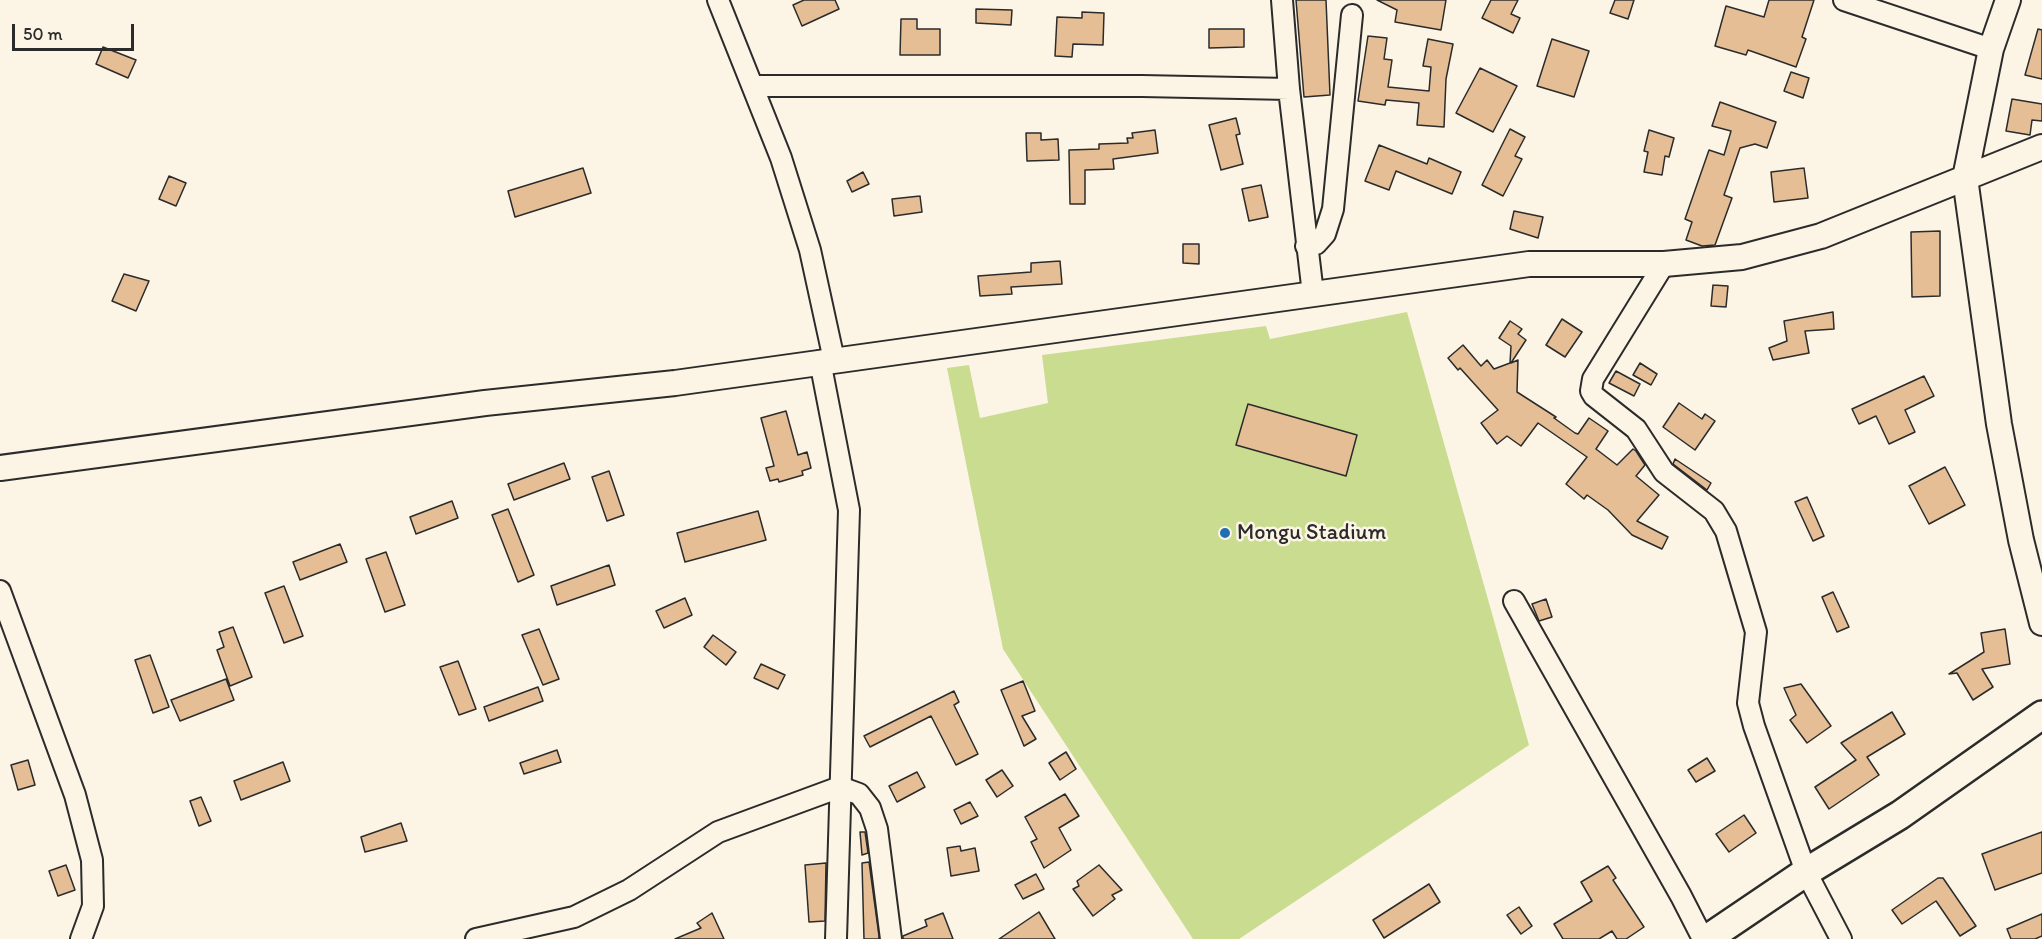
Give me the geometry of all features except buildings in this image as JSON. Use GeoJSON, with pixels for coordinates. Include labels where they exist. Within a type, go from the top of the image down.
{"type":"FeatureCollection","features":[{"type":"Feature","properties":{"kind":"main road"},"geometry":{"type":"LineString","coordinates":[[1705,939],[1806,872],[1900,814],[2042,715]]}},
{"type":"Feature","properties":{"kind":"street"},"geometry":{"type":"LineString","coordinates":[[718,0],[781,158],[810,250],[849,510],[836,939]]}},
{"type":"Feature","properties":{"kind":"street"},"geometry":{"type":"LineString","coordinates":[[1282,0],[1288,89],[1313,294]]}},
{"type":"Feature","properties":{"kind":"street"},"geometry":{"type":"LineString","coordinates":[[1844,0],[1991,49]]}},
{"type":"Feature","properties":{"kind":"street"},"geometry":{"type":"LineString","coordinates":[[2008,0],[1991,49],[1965,178],[1999,424],[2021,540],[2042,623]]}},
{"type":"Feature","properties":{"kind":"street"},"geometry":{"type":"LineString","coordinates":[[1306,246],[1316,244],[1325,234],[1333,209],[1352,15]]}},
{"type":"Feature","properties":{"kind":"street"},"geometry":{"type":"LineString","coordinates":[[753,86],[1142,86],[1288,89]]}},
{"type":"Feature","properties":{"kind":"street"},"geometry":{"type":"LineString","coordinates":[[0,468],[485,403],[675,382],[1529,264],[1664,264],[1742,257],[1821,236],[2042,147]]}},
{"type":"Feature","properties":{"kind":"street"},"geometry":{"type":"LineString","coordinates":[[1664,264],[1655,283],[1593,379],[1592,391],[1594,396],[1636,429],[1664,472],[1714,511],[1726,531],[1756,632],[1749,704],[1806,872],[1841,939]]}},
{"type":"Feature","properties":{"kind":"street"},"geometry":{"type":"LineString","coordinates":[[0,591],[75,795],[92,860],[93,906],[81,939]]}},
{"type":"Feature","properties":{"kind":"street"},"geometry":{"type":"LineString","coordinates":[[1514,601],[1705,939]]}},
{"type":"Feature","properties":{"kind":"street"},"geometry":{"type":"LineString","coordinates":[[476,939],[574,917],[629,890],[718,832],[840,787],[858,794],[870,808],[877,829],[891,939]]}},
{"type":"Feature","properties":{"kind":"green space","name":"Mongu Stadium"},"geometry":{"type":"Polygon","coordinates":[[[1407,312],[1529,745],[1239,939],[1193,939],[1003,649],[947,368],[969,365],[980,418],[1048,403],[1042,355],[1266,326],[1270,339],[1407,312]]]}},
{"type":"Feature","properties":{"kind":"place","name":"Mongu Stadium"},"geometry":{"type":"Point","coordinates":[1225,533]}}]}
